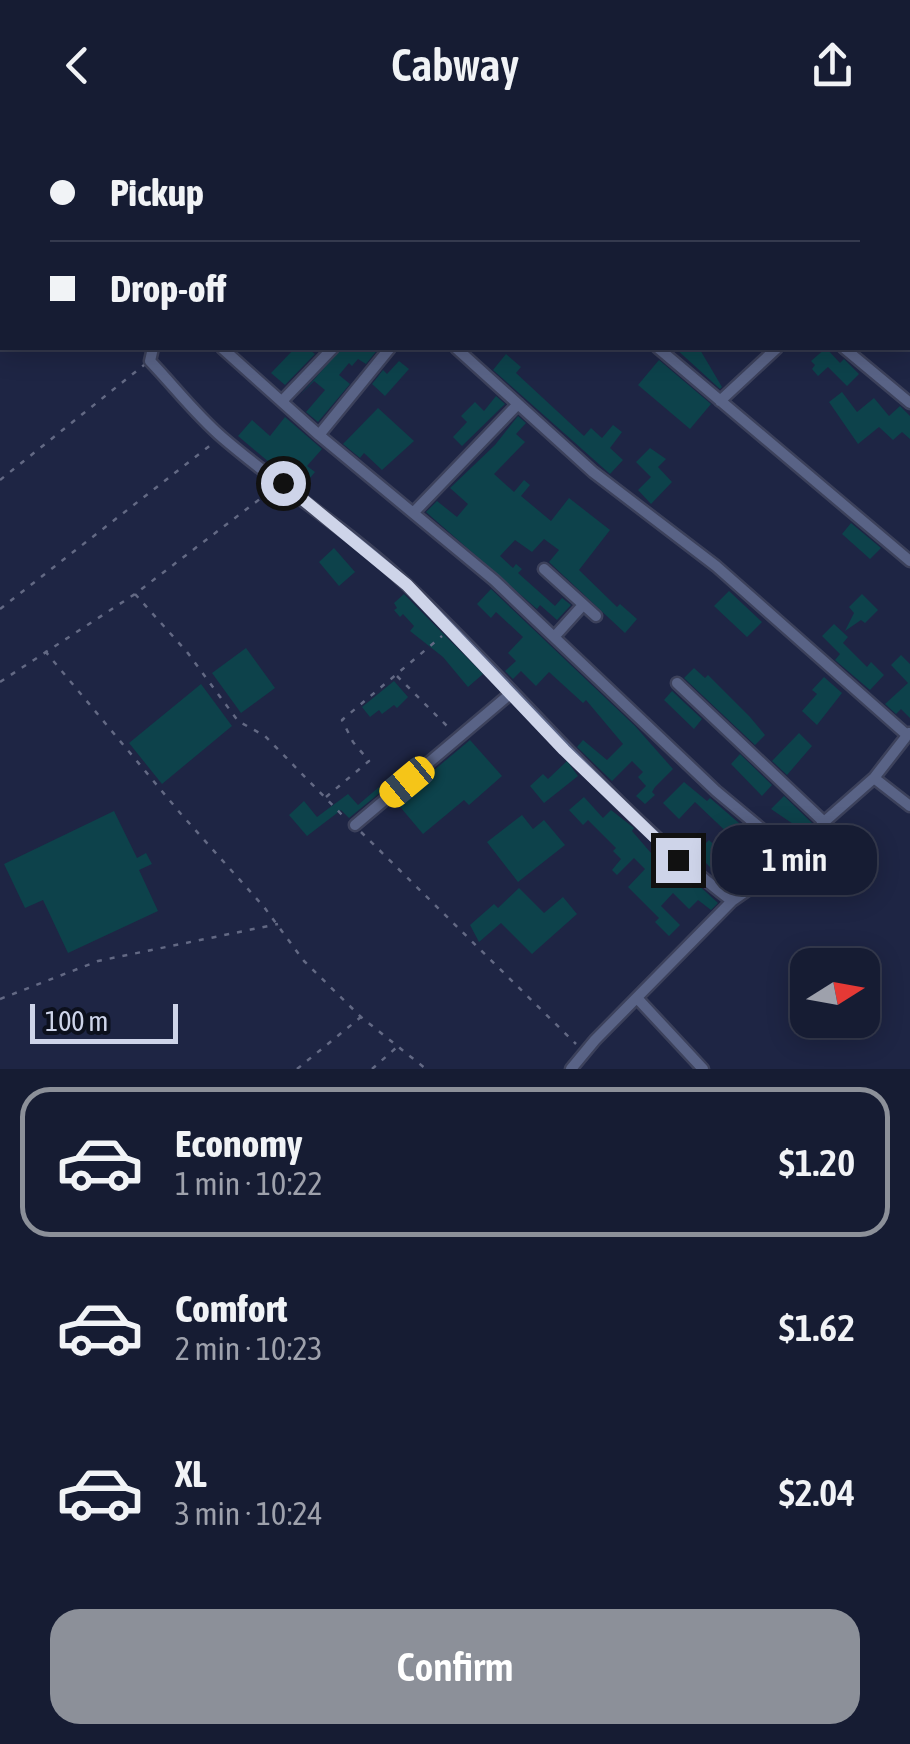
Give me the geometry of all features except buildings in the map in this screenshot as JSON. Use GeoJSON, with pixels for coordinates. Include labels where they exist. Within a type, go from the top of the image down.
{"type":"FeatureCollection","features":[{"type":"Feature","properties":{"kind":"street"},"geometry":{"type":"LineString","coordinates":[[153,350],[150,361],[222,437],[381,561],[678,860],[732,901]]}},
{"type":"Feature","properties":{"kind":"street"},"geometry":{"type":"LineString","coordinates":[[224,350],[555,636],[716,791],[795,857]]}},
{"type":"Feature","properties":{"kind":"street"},"geometry":{"type":"LineString","coordinates":[[283,400],[331,350]]}},
{"type":"Feature","properties":{"kind":"street"},"geometry":{"type":"LineString","coordinates":[[319,435],[388,350]]}},
{"type":"Feature","properties":{"kind":"street"},"geometry":{"type":"LineString","coordinates":[[458,350],[592,472],[716,566],[908,734],[874,778],[824,822],[795,857],[732,901],[571,1069]]}},
{"type":"Feature","properties":{"kind":"street"},"geometry":{"type":"LineString","coordinates":[[660,350],[910,561]]}},
{"type":"Feature","properties":{"kind":"street"},"geometry":{"type":"LineString","coordinates":[[720,401],[775,350]]}},
{"type":"Feature","properties":{"kind":"street"},"geometry":{"type":"LineString","coordinates":[[846,350],[910,403]]}},
{"type":"Feature","properties":{"kind":"street"},"geometry":{"type":"LineString","coordinates":[[414,512],[518,404]]}},
{"type":"Feature","properties":{"kind":"street"},"geometry":{"type":"LineString","coordinates":[[544,569],[596,616]]}},
{"type":"Feature","properties":{"kind":"street"},"geometry":{"type":"LineString","coordinates":[[555,636],[583,606]]}},
{"type":"Feature","properties":{"kind":"street"},"geometry":{"type":"LineString","coordinates":[[677,684],[824,822]]}},
{"type":"Feature","properties":{"kind":"street"},"geometry":{"type":"LineString","coordinates":[[355,825],[510,694]]}},
{"type":"Feature","properties":{"kind":"street"},"geometry":{"type":"LineString","coordinates":[[874,778],[910,806]]}},
{"type":"Feature","properties":{"kind":"street"},"geometry":{"type":"LineString","coordinates":[[637,998],[703,1069]]}},
{"type":"Feature","properties":{"kind":"path"},"geometry":{"type":"LineString","coordinates":[[0,480],[150,361]]}},
{"type":"Feature","properties":{"kind":"path"},"geometry":{"type":"LineString","coordinates":[[0,609],[222,437]]}},
{"type":"Feature","properties":{"kind":"path"},"geometry":{"type":"LineString","coordinates":[[0,682],[134,594],[283,483]]}},
{"type":"Feature","properties":{"kind":"path"},"geometry":{"type":"LineString","coordinates":[[326,797],[370,762],[353,742],[342,720],[450,628]]}},
{"type":"Feature","properties":{"kind":"path"},"geometry":{"type":"LineString","coordinates":[[46,651],[278,924],[304,961],[362,1018],[426,1069]]}},
{"type":"Feature","properties":{"kind":"path"},"geometry":{"type":"LineString","coordinates":[[396,675],[459,739]]}},
{"type":"Feature","properties":{"kind":"path"},"geometry":{"type":"LineString","coordinates":[[0,999],[98,961],[278,924]]}},
{"type":"Feature","properties":{"kind":"path"},"geometry":{"type":"LineString","coordinates":[[297,1069],[362,1018]]}},
{"type":"Feature","properties":{"kind":"path"},"geometry":{"type":"LineString","coordinates":[[372,1069],[397,1046]]}},
{"type":"Feature","properties":{"kind":"route"},"geometry":{"type":"LineString","coordinates":[[283,483],[407,585],[564,750],[678,860]]}}]}
